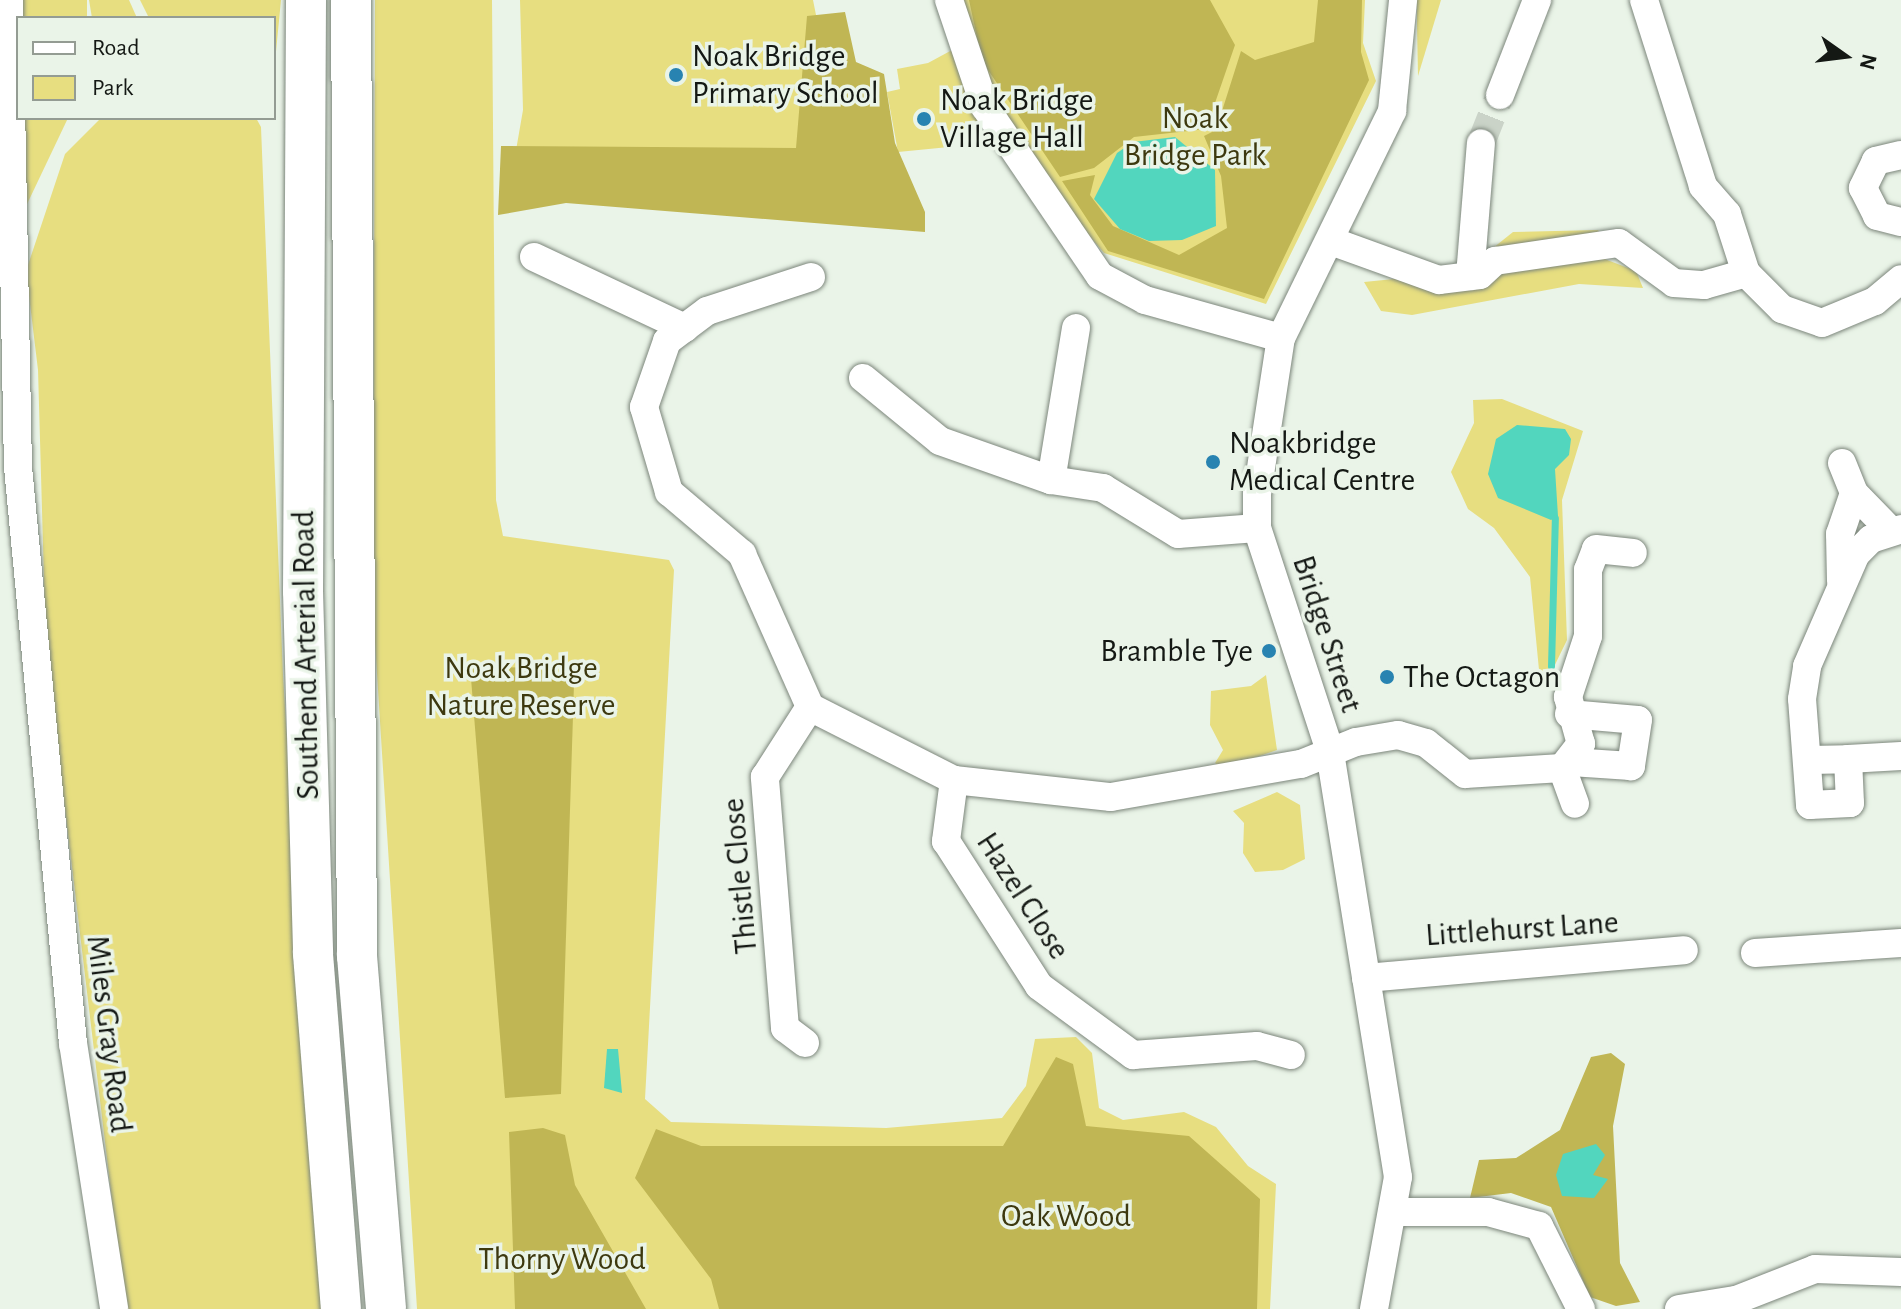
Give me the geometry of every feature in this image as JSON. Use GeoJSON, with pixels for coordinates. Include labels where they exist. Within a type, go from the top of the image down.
{"type":"FeatureCollection","features":[{"type":"Feature","properties":{"kind":"highway","name":"Southend Arterial Road"},"geometry":{"type":"LineString","coordinates":[[306,0],[303,591],[312,938],[341,1309]]}},
{"type":"Feature","properties":{"kind":"highway","name":"Southend Arterial Road"},"geometry":{"type":"LineString","coordinates":[[351,0],[357,956],[386,1309]]}},
{"type":"Feature","properties":{"kind":"street","name":"Miles Gray Road"},"geometry":{"type":"LineString","coordinates":[[9,0],[18,467],[73,1043],[114,1309]]}},
{"type":"Feature","properties":{"kind":"street"},"geometry":{"type":"LineString","coordinates":[[949,0],[985,107],[1100,276],[1145,300],[1281,338]]}},
{"type":"Feature","properties":{"kind":"street","name":"Bridge Street"},"geometry":{"type":"LineString","coordinates":[[1374,1309],[1396,1212],[1398,1177],[1330,751],[1257,528],[1281,338],[1392,111],[1403,0]]}},
{"type":"Feature","properties":{"kind":"street"},"geometry":{"type":"LineString","coordinates":[[1500,95],[1537,0]]}},
{"type":"Feature","properties":{"kind":"street"},"geometry":{"type":"LineString","coordinates":[[1644,0],[1703,186],[1727,214],[1746,273],[1782,309],[1822,323],[1875,301],[1901,279]]}},
{"type":"Feature","properties":{"kind":"street"},"geometry":{"type":"LineString","coordinates":[[1470,276],[1481,143]]}},
{"type":"Feature","properties":{"kind":"street"},"geometry":{"type":"LineString","coordinates":[[1901,155],[1876,161],[1863,188],[1877,216],[1901,222]]}},
{"type":"Feature","properties":{"kind":"street"},"geometry":{"type":"LineString","coordinates":[[1331,241],[1419,277],[1470,276],[1495,261],[1619,243],[1674,283],[1704,285],[1746,273]]}},
{"type":"Feature","properties":{"kind":"street"},"geometry":{"type":"LineString","coordinates":[[534,257],[685,328]]}},
{"type":"Feature","properties":{"kind":"street"},"geometry":{"type":"LineString","coordinates":[[811,277],[707,311],[667,341],[644,407],[669,492],[742,554],[810,707],[954,780],[1111,797],[1301,764],[1330,751],[1398,735],[1426,743],[1465,774],[1567,765],[1631,766],[1638,720],[1569,714]]}},
{"type":"Feature","properties":{"kind":"street"},"geometry":{"type":"LineString","coordinates":[[1051,480],[1076,328]]}},
{"type":"Feature","properties":{"kind":"street"},"geometry":{"type":"LineString","coordinates":[[863,378],[940,441],[1051,480],[1103,488],[1178,534],[1257,528]]}},
{"type":"Feature","properties":{"kind":"street"},"geometry":{"type":"LineString","coordinates":[[1842,463],[1854,493],[1896,530],[1856,554],[1807,666],[1810,805],[1850,803],[1848,759]]}},
{"type":"Feature","properties":{"kind":"street"},"geometry":{"type":"LineString","coordinates":[[1841,586],[1840,534],[1854,493]]}},
{"type":"Feature","properties":{"kind":"street"},"geometry":{"type":"LineString","coordinates":[[1575,804],[1567,765],[1581,744],[1569,714],[1588,636],[1586,597],[1596,549],[1633,553]]}},
{"type":"Feature","properties":{"kind":"street","name":"Thistle Close"},"geometry":{"type":"LineString","coordinates":[[805,1043],[785,1028],[765,777],[810,707]]}},
{"type":"Feature","properties":{"kind":"street"},"geometry":{"type":"LineString","coordinates":[[1809,760],[1901,756]]}},
{"type":"Feature","properties":{"kind":"street","name":"Hazel Close"},"geometry":{"type":"LineString","coordinates":[[954,780],[946,841],[1039,986],[1133,1055],[1226,1052],[1257,1046],[1291,1055]]}},
{"type":"Feature","properties":{"kind":"street"},"geometry":{"type":"LineString","coordinates":[[1755,953],[1901,943]]}},
{"type":"Feature","properties":{"kind":"street","name":"Littlehurst Lane"},"geometry":{"type":"LineString","coordinates":[[1366,978],[1684,950]]}},
{"type":"Feature","properties":{"kind":"street"},"geometry":{"type":"LineString","coordinates":[[1396,1212],[1488,1212],[1539,1226],[1581,1309]]}},
{"type":"Feature","properties":{"kind":"street"},"geometry":{"type":"LineString","coordinates":[[1679,1309],[1736,1300],[1815,1269],[1901,1272]]}},
{"type":"Feature","properties":{"kind":"green space"},"geometry":{"type":"Polygon","coordinates":[[[21,0],[87,0],[87,16],[21,16],[21,0]]]}},
{"type":"Feature","properties":{"kind":"green space"},"geometry":{"type":"Polygon","coordinates":[[[89,0],[129,0],[136,16],[92,16],[89,0]]]}},
{"type":"Feature","properties":{"kind":"green space"},"geometry":{"type":"Polygon","coordinates":[[[140,0],[281,0],[276,52],[276,16],[148,16],[140,0]]]}},
{"type":"Feature","properties":{"kind":"green space","name":"Noak Bridge Nature Reserve"},"geometry":{"type":"Polygon","coordinates":[[[375,0],[492,0],[496,500],[503,536],[669,560],[674,570],[645,1099],[671,1122],[886,1128],[1002,1118],[1026,1086],[1035,1039],[1076,1037],[1092,1053],[1099,1108],[1123,1120],[1184,1112],[1216,1127],[1248,1166],[1276,1184],[1270,1309],[417,1309],[373,610],[375,0]]]}},
{"type":"Feature","properties":{"kind":"green space","name":"Noak Bridge Primary School"},"geometry":{"type":"Polygon","coordinates":[[[520,0],[813,0],[843,149],[511,179],[523,110],[520,0]]]}},
{"type":"Feature","properties":{"kind":"green space","name":"Noak Bridge Park"},"geometry":{"type":"Polygon","coordinates":[[[958,0],[1365,0],[1363,43],[1376,81],[1266,304],[1104,253],[1030,166],[982,124],[952,133],[949,147],[898,152],[887,92],[900,89],[897,69],[928,63],[965,43],[958,0]]]}},
{"type":"Feature","properties":{"kind":"green space"},"geometry":{"type":"Polygon","coordinates":[[[969,0],[1210,0],[1235,45],[1206,129],[1134,137],[1094,168],[1060,177],[982,61],[969,0]]]}},
{"type":"Feature","properties":{"kind":"green space"},"geometry":{"type":"Polygon","coordinates":[[[1318,0],[1362,0],[1361,52],[1369,80],[1264,299],[1108,251],[1062,181],[1095,175],[1090,195],[1113,226],[1179,255],[1227,228],[1221,176],[1204,136],[1216,130],[1241,51],[1255,60],[1314,42],[1318,0]]]}},
{"type":"Feature","properties":{"kind":"green space"},"geometry":{"type":"Polygon","coordinates":[[[1417,0],[1441,0],[1418,76],[1417,25],[1417,0]]]}},
{"type":"Feature","properties":{"kind":"green space"},"geometry":{"type":"Polygon","coordinates":[[[845,12],[856,62],[884,74],[895,143],[925,212],[925,232],[566,203],[498,215],[501,146],[796,148],[807,16],[845,12]]]}},
{"type":"Feature","properties":{"kind":"green space"},"geometry":{"type":"Polygon","coordinates":[[[20,120],[67,120],[19,221],[20,120]]]}},
{"type":"Feature","properties":{"kind":"green space"},"geometry":{"type":"Polygon","coordinates":[[[99,120],[257,120],[261,127],[283,675],[322,1309],[125,1309],[46,650],[38,370],[26,271],[65,154],[99,120]]]}},
{"type":"Feature","properties":{"kind":"green space"},"geometry":{"type":"Polygon","coordinates":[[[1598,230],[1603,239],[1488,252],[1513,232],[1598,230]]]}},
{"type":"Feature","properties":{"kind":"green space"},"geometry":{"type":"Polygon","coordinates":[[[1602,258],[1636,271],[1643,288],[1579,284],[1412,315],[1381,311],[1364,282],[1602,258]]]}},
{"type":"Feature","properties":{"kind":"green space"},"geometry":{"type":"Polygon","coordinates":[[[1502,399],[1583,431],[1562,500],[1567,640],[1549,677],[1539,670],[1530,577],[1494,528],[1468,509],[1451,472],[1474,423],[1473,400],[1502,399]]]}},
{"type":"Feature","properties":{"kind":"green space"},"geometry":{"type":"Polygon","coordinates":[[[470,666],[537,668],[574,684],[561,1094],[505,1098],[470,666]]]}},
{"type":"Feature","properties":{"kind":"green space"},"geometry":{"type":"Polygon","coordinates":[[[1266,675],[1277,750],[1222,769],[1215,763],[1223,750],[1210,725],[1211,691],[1251,686],[1266,675]]]}},
{"type":"Feature","properties":{"kind":"green space"},"geometry":{"type":"Polygon","coordinates":[[[1277,792],[1300,805],[1305,859],[1283,870],[1255,872],[1243,853],[1244,823],[1233,811],[1277,792]]]}},
{"type":"Feature","properties":{"kind":"green space"},"geometry":{"type":"Polygon","coordinates":[[[1611,1053],[1625,1064],[1613,1126],[1620,1263],[1640,1302],[1616,1306],[1590,1297],[1551,1207],[1511,1193],[1470,1198],[1479,1160],[1516,1158],[1560,1130],[1591,1057],[1611,1053]]]}},
{"type":"Feature","properties":{"kind":"green space","name":"Oak Wood"},"geometry":{"type":"Polygon","coordinates":[[[1056,1057],[1073,1064],[1086,1126],[1189,1136],[1260,1199],[1257,1309],[719,1309],[711,1279],[635,1178],[656,1129],[701,1146],[1003,1146],[1056,1057]]]}},
{"type":"Feature","properties":{"kind":"green space","name":"Thorny Wood"},"geometry":{"type":"Polygon","coordinates":[[[543,1128],[565,1135],[575,1185],[646,1309],[515,1309],[509,1132],[543,1128]]]}},
{"type":"Feature","properties":{"kind":"water"},"geometry":{"type":"Polygon","coordinates":[[[1175,137],[1215,170],[1216,226],[1182,240],[1149,241],[1120,229],[1094,199],[1117,153],[1133,142],[1175,137]]]}},
{"type":"Feature","properties":{"kind":"water"},"geometry":{"type":"Polygon","coordinates":[[[1517,425],[1565,429],[1571,439],[1569,455],[1555,469],[1558,516],[1551,520],[1498,498],[1488,474],[1496,439],[1517,425]]]}},
{"type":"Feature","properties":{"kind":"water"},"geometry":{"type":"Polygon","coordinates":[[[607,1049],[618,1049],[622,1093],[604,1088],[607,1049]]]}},
{"type":"Feature","properties":{"kind":"water"},"geometry":{"type":"Polygon","coordinates":[[[1596,1144],[1605,1155],[1593,1175],[1608,1179],[1594,1198],[1562,1196],[1556,1175],[1563,1154],[1596,1144]]]}},
{"type":"Feature","properties":{"kind":"waterway"},"geometry":{"type":"LineString","coordinates":[[1551,666],[1555,518]]}},
{"type":"Feature","properties":{"kind":"tunnel"},"geometry":{"type":"LineString","coordinates":[[1481,143],[1500,95]]}},
{"type":"Feature","properties":{"kind":"place","name":"Noak Bridge Primary School"},"geometry":{"type":"Point","coordinates":[676,75]}},
{"type":"Feature","properties":{"kind":"place","name":"Noak Bridge Village Hall"},"geometry":{"type":"Point","coordinates":[924,119]}},
{"type":"Feature","properties":{"kind":"place","name":"Noakbridge Medical Centre"},"geometry":{"type":"Point","coordinates":[1213,462]}},
{"type":"Feature","properties":{"kind":"place","name":"Bramble Tye"},"geometry":{"type":"Point","coordinates":[1269,651]}},
{"type":"Feature","properties":{"kind":"place","name":"The Octagon"},"geometry":{"type":"Point","coordinates":[1387,677]}}]}
